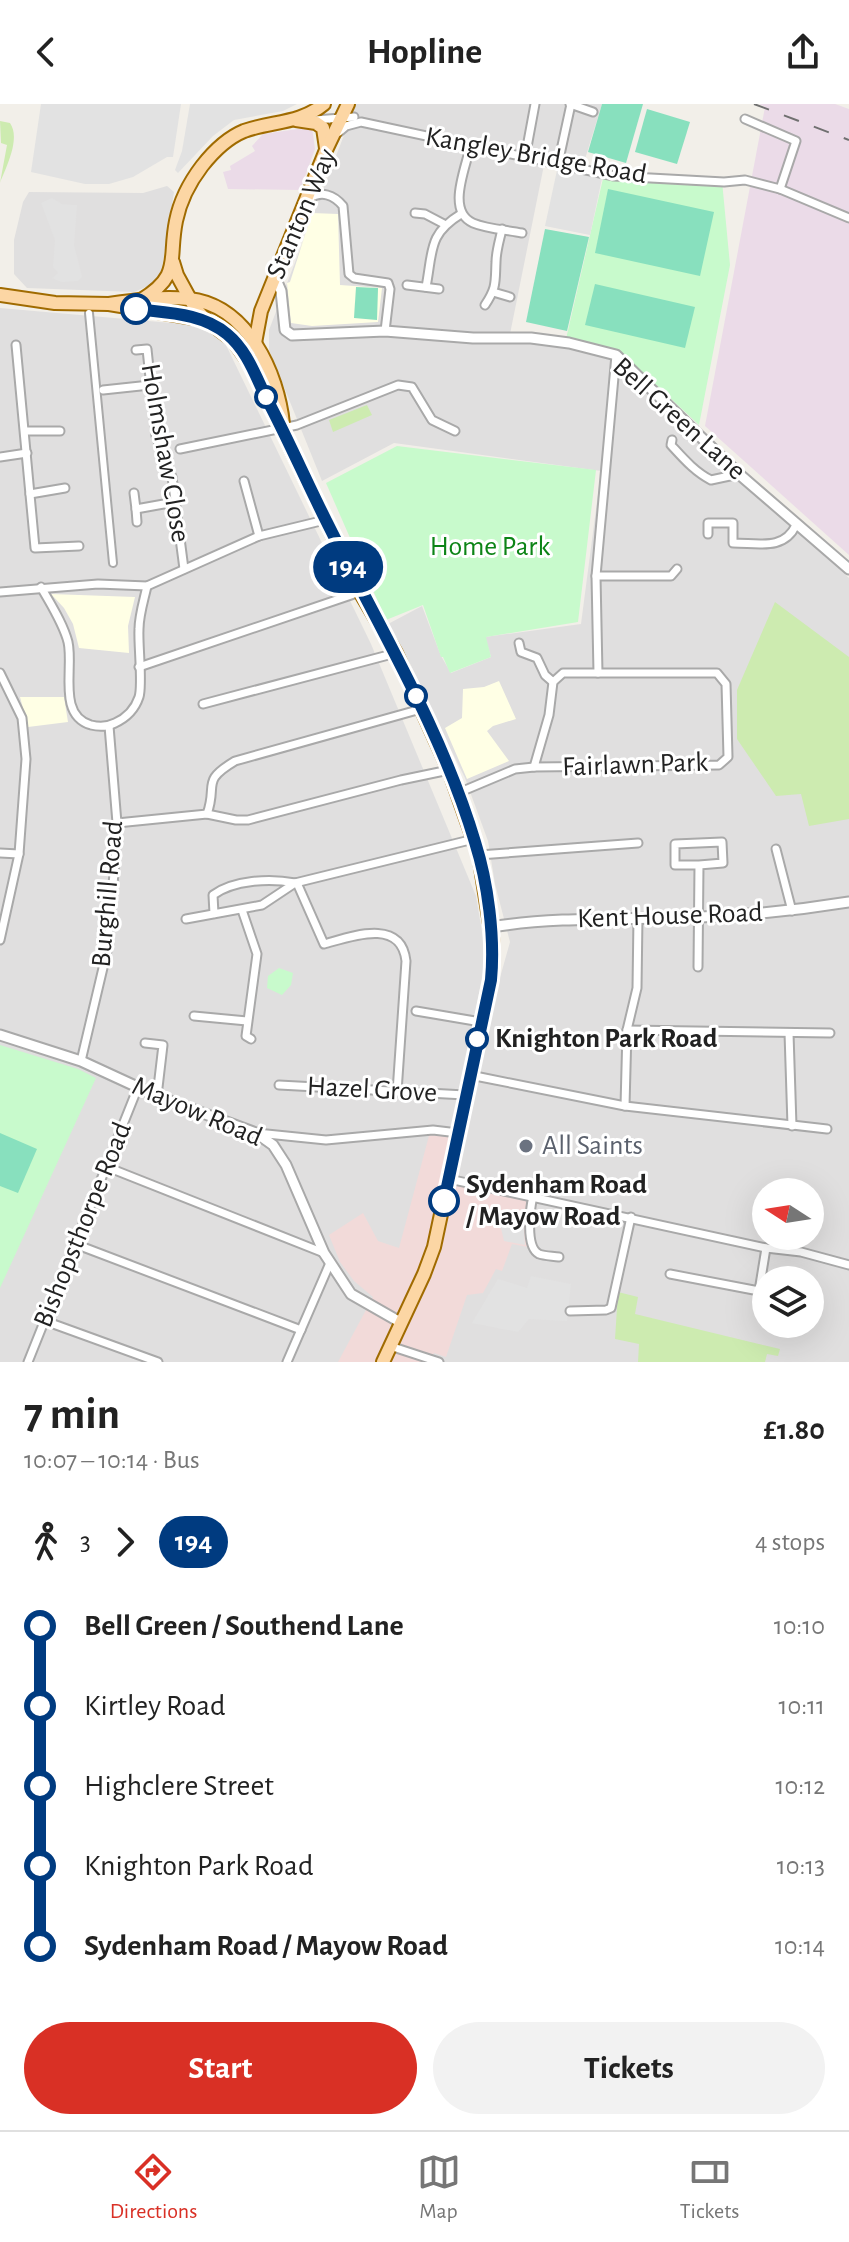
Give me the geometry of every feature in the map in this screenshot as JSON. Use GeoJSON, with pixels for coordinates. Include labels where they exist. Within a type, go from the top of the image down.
{"type":"FeatureCollection","features":[{"type":"Feature","properties":{"kind":"main road"},"geometry":{"type":"LineString","coordinates":[[141,300],[155,291],[170,272],[179,207],[191,180],[208,159],[241,132],[296,120],[324,104]]}},
{"type":"Feature","properties":{"kind":"main road","name":"Stanton Way"},"geometry":{"type":"LineString","coordinates":[[255,343],[261,311],[326,150],[352,113]]}},
{"type":"Feature","properties":{"kind":"main road"},"geometry":{"type":"LineString","coordinates":[[296,120],[316,123],[323,128],[326,150]]}},
{"type":"Feature","properties":{"kind":"main road"},"geometry":{"type":"LineString","coordinates":[[173,262],[189,299],[206,320],[230,337],[250,364],[360,592],[396,653],[449,770],[479,855],[491,927],[491,980],[434,1247],[383,1362]]}},
{"type":"Feature","properties":{"kind":"main road"},"geometry":{"type":"LineString","coordinates":[[0,295],[55,303],[109,304],[161,298],[189,299],[221,311],[255,343],[269,369],[281,402],[283,428]]}},
{"type":"Feature","properties":{"kind":"main road"},"geometry":{"type":"LineString","coordinates":[[109,304],[206,320]]}},
{"type":"Feature","properties":{"kind":"main road","name":"Stanton Way"},"geometry":{"type":"LineString","coordinates":[[230,337],[261,311]]}},
{"type":"Feature","properties":{"kind":"street"},"geometry":{"type":"LineString","coordinates":[[525,158],[535,104]]}},
{"type":"Feature","properties":{"kind":"street"},"geometry":{"type":"LineString","coordinates":[[558,164],[571,104],[593,112]]}},
{"type":"Feature","properties":{"kind":"street","name":"Kangley Bridge Road"},"geometry":{"type":"LineString","coordinates":[[296,120],[352,113],[470,147],[614,176],[724,182],[745,180],[780,189],[849,218]]}},
{"type":"Feature","properties":{"kind":"street"},"geometry":{"type":"LineString","coordinates":[[333,138],[346,126],[352,113]]}},
{"type":"Feature","properties":{"kind":"street"},"geometry":{"type":"LineString","coordinates":[[745,119],[796,141],[780,189]]}},
{"type":"Feature","properties":{"kind":"street"},"geometry":{"type":"LineString","coordinates":[[470,147],[458,200],[461,214],[472,223],[522,233]]}},
{"type":"Feature","properties":{"kind":"street"},"geometry":{"type":"LineString","coordinates":[[307,201],[319,194],[330,196],[343,206],[349,274],[354,278],[388,283],[385,331]]}},
{"type":"Feature","properties":{"kind":"street"},"geometry":{"type":"LineString","coordinates":[[415,213],[425,214],[444,224]]}},
{"type":"Feature","properties":{"kind":"street"},"geometry":{"type":"LineString","coordinates":[[426,287],[436,235],[444,224],[461,214]]}},
{"type":"Feature","properties":{"kind":"street"},"geometry":{"type":"LineString","coordinates":[[485,305],[493,292],[497,276],[495,262],[502,229]]}},
{"type":"Feature","properties":{"kind":"street","name":"Bell Green Lane"},"geometry":{"type":"LineString","coordinates":[[275,277],[280,286],[287,333],[385,331],[473,338],[531,338],[569,343],[616,355],[796,525],[791,536],[775,544],[733,543],[733,523],[708,523],[708,534]]}},
{"type":"Feature","properties":{"kind":"street"},"geometry":{"type":"LineString","coordinates":[[407,285],[439,289]]}},
{"type":"Feature","properties":{"kind":"street"},"geometry":{"type":"LineString","coordinates":[[493,292],[510,297]]}},
{"type":"Feature","properties":{"kind":"street"},"geometry":{"type":"LineString","coordinates":[[89,313],[113,563]]}},
{"type":"Feature","properties":{"kind":"street"},"geometry":{"type":"LineString","coordinates":[[16,345],[35,548],[79,546]]}},
{"type":"Feature","properties":{"kind":"street","name":"Holmshaw Close"},"geometry":{"type":"LineString","coordinates":[[136,350],[147,349],[156,436],[172,477],[184,569]]}},
{"type":"Feature","properties":{"kind":"street"},"geometry":{"type":"LineString","coordinates":[[598,673],[596,576],[616,355]]}},
{"type":"Feature","properties":{"kind":"street"},"geometry":{"type":"LineString","coordinates":[[103,390],[150,385]]}},
{"type":"Feature","properties":{"kind":"street"},"geometry":{"type":"LineString","coordinates":[[180,449],[297,425],[398,385],[406,385],[417,392],[436,424],[455,431]]}},
{"type":"Feature","properties":{"kind":"street"},"geometry":{"type":"LineString","coordinates":[[26,431],[60,431]]}},
{"type":"Feature","properties":{"kind":"street"},"geometry":{"type":"LineString","coordinates":[[672,440],[671,445],[702,476],[711,480],[739,474]]}},
{"type":"Feature","properties":{"kind":"street"},"geometry":{"type":"LineString","coordinates":[[0,457],[27,453]]}},
{"type":"Feature","properties":{"kind":"street"},"geometry":{"type":"LineString","coordinates":[[244,481],[259,536]]}},
{"type":"Feature","properties":{"kind":"street"},"geometry":{"type":"LineString","coordinates":[[30,494],[65,488]]}},
{"type":"Feature","properties":{"kind":"street"},"geometry":{"type":"LineString","coordinates":[[134,493],[137,522]]}},
{"type":"Feature","properties":{"kind":"street"},"geometry":{"type":"LineString","coordinates":[[136,509],[175,502]]}},
{"type":"Feature","properties":{"kind":"street"},"geometry":{"type":"LineString","coordinates":[[0,592],[98,584],[147,586],[259,536],[325,520]]}},
{"type":"Feature","properties":{"kind":"street"},"geometry":{"type":"LineString","coordinates":[[796,525],[849,569]]}},
{"type":"Feature","properties":{"kind":"street"},"geometry":{"type":"LineString","coordinates":[[596,576],[671,576],[677,569]]}},
{"type":"Feature","properties":{"kind":"street"},"geometry":{"type":"LineString","coordinates":[[41,587],[68,644],[69,701],[74,713],[83,722],[109,726],[131,712],[139,696],[139,624],[147,586]]}},
{"type":"Feature","properties":{"kind":"street"},"geometry":{"type":"LineString","coordinates":[[139,667],[360,592]]}},
{"type":"Feature","properties":{"kind":"street"},"geometry":{"type":"LineString","coordinates":[[519,643],[521,652],[537,658],[545,675],[553,682]]}},
{"type":"Feature","properties":{"kind":"street"},"geometry":{"type":"LineString","coordinates":[[203,704],[396,653]]}},
{"type":"Feature","properties":{"kind":"street","name":"Fairlawn Park"},"geometry":{"type":"LineString","coordinates":[[458,793],[515,769],[719,765],[728,757],[726,684],[717,673],[563,673],[553,682],[549,715],[534,767]]}},
{"type":"Feature","properties":{"kind":"street"},"geometry":{"type":"LineString","coordinates":[[0,940],[19,854],[26,759],[22,718],[1,677]]}},
{"type":"Feature","properties":{"kind":"street"},"geometry":{"type":"LineString","coordinates":[[207,814],[214,776],[235,761],[421,709]]}},
{"type":"Feature","properties":{"kind":"street","name":"Burghill Road"},"geometry":{"type":"LineString","coordinates":[[81,1061],[107,951],[117,823],[109,726]]}},
{"type":"Feature","properties":{"kind":"street"},"geometry":{"type":"LineString","coordinates":[[117,823],[207,814],[248,820],[449,770]]}},
{"type":"Feature","properties":{"kind":"street"},"geometry":{"type":"LineString","coordinates":[[186,919],[262,905],[296,883],[474,839]]}},
{"type":"Feature","properties":{"kind":"street"},"geometry":{"type":"LineString","coordinates":[[722,842],[723,863],[699,865],[675,865],[675,844],[722,842]]}},
{"type":"Feature","properties":{"kind":"street"},"geometry":{"type":"LineString","coordinates":[[479,855],[638,843]]}},
{"type":"Feature","properties":{"kind":"street"},"geometry":{"type":"LineString","coordinates":[[776,849],[792,911]]}},
{"type":"Feature","properties":{"kind":"street"},"geometry":{"type":"LineString","coordinates":[[0,853],[19,854]]}},
{"type":"Feature","properties":{"kind":"street"},"geometry":{"type":"LineString","coordinates":[[698,967],[699,865]]}},
{"type":"Feature","properties":{"kind":"street"},"geometry":{"type":"LineString","coordinates":[[214,914],[213,895],[225,887],[278,880],[296,883]]}},
{"type":"Feature","properties":{"kind":"street"},"geometry":{"type":"LineString","coordinates":[[296,883],[324,944],[369,931],[395,938],[404,950],[397,1092]]}},
{"type":"Feature","properties":{"kind":"street","name":"Kent House Road"},"geometry":{"type":"LineString","coordinates":[[491,927],[531,921],[792,911],[849,902]]}},
{"type":"Feature","properties":{"kind":"street"},"geometry":{"type":"LineString","coordinates":[[242,910],[257,954],[247,1021],[246,1036],[251,1039]]}},
{"type":"Feature","properties":{"kind":"street"},"geometry":{"type":"LineString","coordinates":[[625,1106],[627,1030],[637,988],[638,917]]}},
{"type":"Feature","properties":{"kind":"street"},"geometry":{"type":"LineString","coordinates":[[416,1011],[481,1022]]}},
{"type":"Feature","properties":{"kind":"street"},"geometry":{"type":"LineString","coordinates":[[194,1016],[247,1021]]}},
{"type":"Feature","properties":{"kind":"street"},"geometry":{"type":"LineString","coordinates":[[627,1030],[830,1033]]}},
{"type":"Feature","properties":{"kind":"street"},"geometry":{"type":"LineString","coordinates":[[789,1033],[792,1126]]}},
{"type":"Feature","properties":{"kind":"street","name":"Mayow Road"},"geometry":{"type":"LineString","coordinates":[[0,1035],[81,1061],[157,1096],[256,1133],[273,1145],[286,1165],[324,1253],[351,1294],[400,1322]]}},
{"type":"Feature","properties":{"kind":"street"},"geometry":{"type":"LineString","coordinates":[[145,1043],[163,1045],[157,1096]]}},
{"type":"Feature","properties":{"kind":"street"},"geometry":{"type":"LineString","coordinates":[[470,1075],[625,1106],[827,1129]]}},
{"type":"Feature","properties":{"kind":"street","name":"Hazel Grove"},"geometry":{"type":"LineString","coordinates":[[279,1085],[465,1095]]}},
{"type":"Feature","properties":{"kind":"street","name":"Bishopsthorpe Road"},"geometry":{"type":"LineString","coordinates":[[28,1362],[138,1087]]}},
{"type":"Feature","properties":{"kind":"street"},"geometry":{"type":"LineString","coordinates":[[256,1133],[326,1140],[433,1130],[458,1133]]}},
{"type":"Feature","properties":{"kind":"street"},"geometry":{"type":"LineString","coordinates":[[107,1167],[324,1253]]}},
{"type":"Feature","properties":{"kind":"street"},"geometry":{"type":"LineString","coordinates":[[449,1179],[752,1245]]}},
{"type":"Feature","properties":{"kind":"street"},"geometry":{"type":"LineString","coordinates":[[533,1196],[531,1247],[538,1254],[559,1257]]}},
{"type":"Feature","properties":{"kind":"street"},"geometry":{"type":"LineString","coordinates":[[570,1311],[611,1308],[631,1217]]}},
{"type":"Feature","properties":{"kind":"street"},"geometry":{"type":"LineString","coordinates":[[75,1244],[301,1330]]}},
{"type":"Feature","properties":{"kind":"street"},"geometry":{"type":"LineString","coordinates":[[670,1274],[759,1291],[766,1250]]}},
{"type":"Feature","properties":{"kind":"street"},"geometry":{"type":"LineString","coordinates":[[784,1250],[849,1265]]}},
{"type":"Feature","properties":{"kind":"street"},"geometry":{"type":"LineString","coordinates":[[287,1362],[330,1263]]}},
{"type":"Feature","properties":{"kind":"street"},"geometry":{"type":"LineString","coordinates":[[45,1321],[158,1362]]}},
{"type":"Feature","properties":{"kind":"street"},"geometry":{"type":"LineString","coordinates":[[390,1346],[439,1362]]}},
{"type":"Feature","properties":{"kind":"shaded area"},"geometry":{"type":"Polygon","coordinates":[[[41,104],[181,104],[173,157],[167,157],[133,177],[109,184],[85,184],[31,172],[41,104]]]}},
{"type":"Feature","properties":{"kind":"shaded area"},"geometry":{"type":"Polygon","coordinates":[[[190,104],[297,104],[283,111],[234,120],[213,136],[178,173],[175,170],[182,151],[190,104]]]}},
{"type":"Feature","properties":{"kind":"shaded area"},"geometry":{"type":"Polygon","coordinates":[[[356,104],[602,104],[585,159],[546,155],[509,339],[575,347],[617,361],[849,578],[849,1362],[392,1362],[510,942],[488,841],[465,778],[388,624],[422,606],[441,656],[451,673],[491,657],[485,637],[581,624],[601,471],[394,443],[322,481],[269,350],[269,330],[356,104]]]}},
{"type":"Feature","properties":{"kind":"shaded area"},"geometry":{"type":"Polygon","coordinates":[[[759,104],[835,104],[849,109],[849,555],[705,426],[765,107],[759,104]]]}},
{"type":"Feature","properties":{"kind":"shaded area"},"geometry":{"type":"Polygon","coordinates":[[[312,127],[315,149],[300,190],[228,189],[223,172],[231,170],[230,166],[255,151],[252,146],[263,134],[312,127]]]}},
{"type":"Feature","properties":{"kind":"shaded area"},"geometry":{"type":"Polygon","coordinates":[[[559,161],[604,169],[590,235],[545,226],[559,161]]]}},
{"type":"Feature","properties":{"kind":"shaded area"},"geometry":{"type":"Polygon","coordinates":[[[167,186],[174,192],[160,281],[134,292],[27,288],[14,274],[14,240],[23,202],[29,192],[143,193],[167,186]]]}},
{"type":"Feature","properties":{"kind":"shaded area"},"geometry":{"type":"Polygon","coordinates":[[[52,198],[62,204],[77,205],[74,245],[82,277],[78,281],[61,282],[52,278],[58,273],[53,267],[55,240],[41,203],[52,198]]]}},
{"type":"Feature","properties":{"kind":"shaded area"},"geometry":{"type":"Polygon","coordinates":[[[312,213],[338,214],[340,285],[382,288],[378,322],[312,326],[291,323],[287,283],[290,282],[312,213]]]}},
{"type":"Feature","properties":{"kind":"shaded area"},"geometry":{"type":"Polygon","coordinates":[[[0,308],[194,325],[224,341],[371,644],[476,896],[486,956],[443,1184],[373,1362],[0,1362],[0,308]]]}},
{"type":"Feature","properties":{"kind":"shaded area"},"geometry":{"type":"Polygon","coordinates":[[[51,594],[135,597],[128,626],[129,653],[79,648],[73,624],[51,594]]]}},
{"type":"Feature","properties":{"kind":"shaded area"},"geometry":{"type":"Polygon","coordinates":[[[499,681],[516,719],[487,731],[509,761],[467,779],[445,728],[462,718],[463,689],[484,687],[499,681]]]}},
{"type":"Feature","properties":{"kind":"shaded area"},"geometry":{"type":"Polygon","coordinates":[[[20,697],[64,697],[68,722],[28,727],[20,697]]]}},
{"type":"Feature","properties":{"kind":"shaded area"},"geometry":{"type":"Polygon","coordinates":[[[430,1132],[455,1135],[447,1182],[526,1198],[528,1247],[512,1244],[502,1271],[496,1269],[483,1293],[467,1295],[446,1357],[434,1353],[430,1362],[338,1362],[373,1297],[354,1281],[340,1262],[329,1235],[363,1213],[378,1241],[399,1248],[430,1132]]]}},
{"type":"Feature","properties":{"kind":"shaded area"},"geometry":{"type":"Polygon","coordinates":[[[497,1213],[523,1217],[525,1245],[504,1241],[501,1228],[494,1226],[497,1213]]]}},
{"type":"Feature","properties":{"kind":"shaded area"},"geometry":{"type":"Polygon","coordinates":[[[531,1276],[571,1284],[567,1321],[529,1319],[518,1332],[472,1323],[498,1279],[527,1288],[531,1276]]]}},
{"type":"Feature","properties":{"kind":"green space"},"geometry":{"type":"Polygon","coordinates":[[[602,104],[643,104],[626,163],[588,152],[602,104]]]}},
{"type":"Feature","properties":{"kind":"green space"},"geometry":{"type":"Polygon","coordinates":[[[647,109],[690,122],[677,164],[635,152],[647,109]]]}},
{"type":"Feature","properties":{"kind":"green space"},"geometry":{"type":"Polygon","coordinates":[[[0,121],[10,123],[14,137],[0,183],[7,145],[1,143],[0,121]]]}},
{"type":"Feature","properties":{"kind":"green space"},"geometry":{"type":"Polygon","coordinates":[[[605,170],[722,181],[730,265],[699,425],[620,351],[566,339],[605,170]]]}},
{"type":"Feature","properties":{"kind":"green space"},"geometry":{"type":"Polygon","coordinates":[[[608,189],[714,212],[700,276],[595,253],[608,189]]]}},
{"type":"Feature","properties":{"kind":"green space"},"geometry":{"type":"Polygon","coordinates":[[[545,229],[589,237],[567,331],[526,322],[545,229]]]}},
{"type":"Feature","properties":{"kind":"green space"},"geometry":{"type":"Polygon","coordinates":[[[595,284],[695,307],[685,348],[585,325],[595,284]]]}},
{"type":"Feature","properties":{"kind":"green space"},"geometry":{"type":"Polygon","coordinates":[[[356,287],[378,288],[377,320],[354,318],[356,287]]]}},
{"type":"Feature","properties":{"kind":"green space"},"geometry":{"type":"Polygon","coordinates":[[[367,405],[372,415],[333,432],[329,420],[367,405]]]}},
{"type":"Feature","properties":{"kind":"green space","name":"Home Park"},"geometry":{"type":"Polygon","coordinates":[[[397,446],[596,470],[578,622],[486,637],[491,657],[450,673],[441,657],[423,605],[386,620],[326,483],[397,446]]]}},
{"type":"Feature","properties":{"kind":"green space"},"geometry":{"type":"Polygon","coordinates":[[[775,602],[849,657],[849,819],[809,826],[801,794],[776,796],[737,739],[737,690],[775,602]]]}},
{"type":"Feature","properties":{"kind":"green space"},"geometry":{"type":"Polygon","coordinates":[[[279,968],[293,973],[291,985],[282,995],[267,988],[268,976],[279,968]]]}},
{"type":"Feature","properties":{"kind":"green space"},"geometry":{"type":"Polygon","coordinates":[[[0,1045],[78,1069],[96,1078],[0,1288],[0,1045]]]}},
{"type":"Feature","properties":{"kind":"green space"},"geometry":{"type":"Polygon","coordinates":[[[0,1133],[37,1149],[18,1193],[0,1186],[0,1133]]]}},
{"type":"Feature","properties":{"kind":"green space"},"geometry":{"type":"Polygon","coordinates":[[[618,1292],[638,1297],[635,1314],[780,1349],[778,1356],[767,1354],[765,1362],[638,1362],[639,1344],[615,1339],[618,1292]]]}},
{"type":"Feature","properties":{"kind":"railway"},"geometry":{"type":"LineString","coordinates":[[754,104],[849,140]]}},
{"type":"Feature","properties":{"kind":"bus line","name":"194"},"geometry":{"type":"LineString","coordinates":[[136,309],[206,320],[227,334],[241,349],[283,428],[360,592],[396,653],[449,770],[474,839],[479,855],[493,958],[444,1201]]}},
{"type":"Feature","properties":{"kind":"place","name":"Knighton Park Road"},"geometry":{"type":"Point","coordinates":[477,1039]}},
{"type":"Feature","properties":{"kind":"place","name":"All Saints"},"geometry":{"type":"Point","coordinates":[526,1146]}},
{"type":"Feature","properties":{"kind":"place","name":"Sydenham Road / Mayow Road"},"geometry":{"type":"Point","coordinates":[444,1201]}}]}
